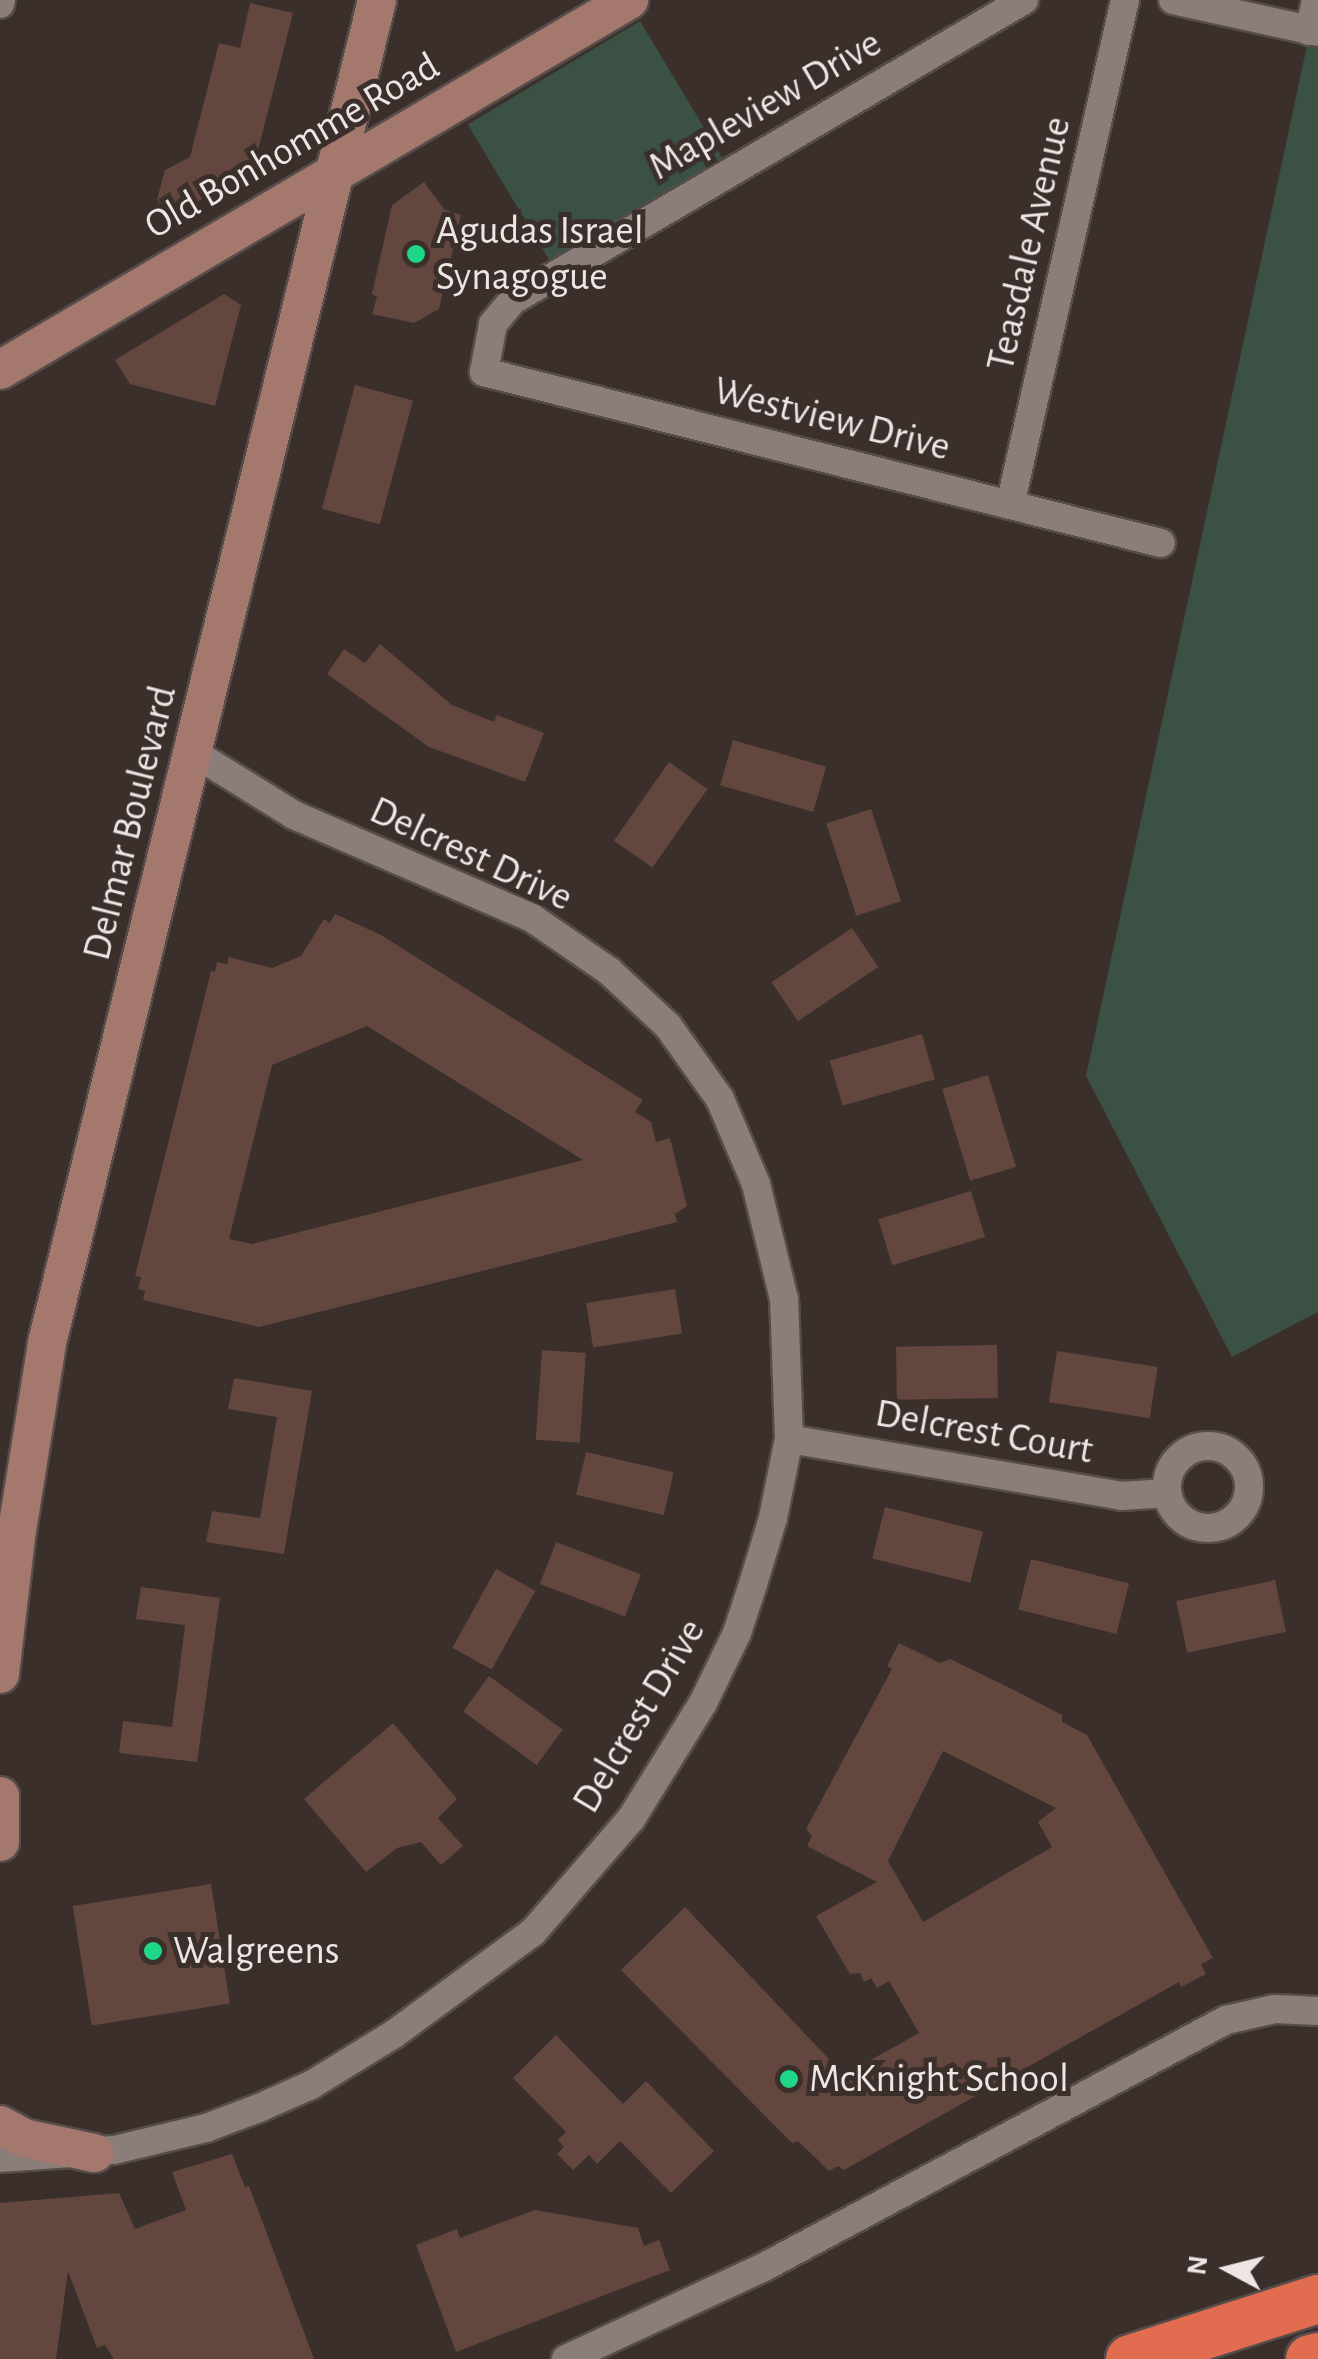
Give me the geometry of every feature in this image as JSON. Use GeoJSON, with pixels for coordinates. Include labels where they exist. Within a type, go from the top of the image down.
{"type":"FeatureCollection","features":[{"type":"Feature","properties":{"kind":"highway"},"geometry":{"type":"LineString","coordinates":[[1130,2358],[1318,2299]]}},
{"type":"Feature","properties":{"kind":"highway"},"geometry":{"type":"LineString","coordinates":[[1310,2359],[1318,2356]]}},
{"type":"Feature","properties":{"kind":"main road","name":"Delmar Boulevard"},"geometry":{"type":"LineString","coordinates":[[0,1674],[16,1536],[47,1343],[378,0]]}},
{"type":"Feature","properties":{"kind":"main road","name":"Old Bonhomme Road"},"geometry":{"type":"LineString","coordinates":[[0,370],[629,0]]}},
{"type":"Feature","properties":{"kind":"main road"},"geometry":{"type":"LineString","coordinates":[[0,1796],[0,1842]]}},
{"type":"Feature","properties":{"kind":"main road"},"geometry":{"type":"LineString","coordinates":[[0,2125],[24,2138],[94,2153]]}},
{"type":"Feature","properties":{"kind":"street","name":"Mapleview Drive"},"geometry":{"type":"LineString","coordinates":[[484,372],[493,324],[513,300],[1024,0]]}},
{"type":"Feature","properties":{"kind":"street","name":"Teasdale Avenue"},"geometry":{"type":"LineString","coordinates":[[1010,505],[1125,0]]}},
{"type":"Feature","properties":{"kind":"street"},"geometry":{"type":"LineString","coordinates":[[1173,0],[1314,32],[1316,0]]}},
{"type":"Feature","properties":{"kind":"street","name":"Westview Drive"},"geometry":{"type":"LineString","coordinates":[[484,372],[1161,543]]}},
{"type":"Feature","properties":{"kind":"street","name":"Delcrest Drive"},"geometry":{"type":"LineString","coordinates":[[0,2158],[94,2153],[206,2128],[312,2085],[394,2034],[532,1932],[631,1820],[703,1703],[737,1632],[753,1584],[773,1518],[789,1439],[784,1299],[756,1184],[720,1099],[668,1026],[608,971],[532,918],[294,815],[194,753]]}},
{"type":"Feature","properties":{"kind":"street","name":"Delcrest Court"},"geometry":{"type":"LineString","coordinates":[[789,1439],[1121,1496],[1167,1494]]}},
{"type":"Feature","properties":{"kind":"street"},"geometry":{"type":"LineString","coordinates":[[566,2359],[764,2267],[1226,2020],[1275,2010],[1318,2011]]}},
{"type":"Feature","properties":{"kind":"green space"},"geometry":{"type":"Polygon","coordinates":[[[640,21],[722,158],[550,262],[468,125],[640,21]]]}},
{"type":"Feature","properties":{"kind":"green space"},"geometry":{"type":"Polygon","coordinates":[[[1308,41],[1318,43],[1318,1312],[1232,1357],[1086,1076],[1308,41]]]}},
{"type":"Feature","properties":{"kind":"building"},"geometry":{"type":"Polygon","coordinates":[[[250,3],[293,13],[255,162],[243,175],[168,219],[157,199],[165,170],[190,157],[219,43],[240,48],[250,3]]]}},
{"type":"Feature","properties":{"kind":"building","name":"Agudas Israel Synagogue"},"geometry":{"type":"Polygon","coordinates":[[[424,182],[444,209],[461,215],[439,309],[414,323],[372,314],[377,297],[372,294],[392,205],[424,182]]]}},
{"type":"Feature","properties":{"kind":"building"},"geometry":{"type":"Polygon","coordinates":[[[224,294],[241,305],[215,406],[130,384],[115,360],[224,294]]]}},
{"type":"Feature","properties":{"kind":"building"},"geometry":{"type":"Polygon","coordinates":[[[355,385],[413,401],[380,524],[322,509],[355,385]]]}},
{"type":"Feature","properties":{"kind":"building"},"geometry":{"type":"Polygon","coordinates":[[[380,644],[452,705],[494,722],[497,715],[544,733],[525,782],[429,747],[327,674],[344,649],[365,663],[380,644]]]}},
{"type":"Feature","properties":{"kind":"building"},"geometry":{"type":"Polygon","coordinates":[[[733,740],[826,767],[813,812],[720,785],[733,740]]]}},
{"type":"Feature","properties":{"kind":"building"},"geometry":{"type":"Polygon","coordinates":[[[669,762],[708,789],[652,868],[614,841],[669,762]]]}},
{"type":"Feature","properties":{"kind":"building"},"geometry":{"type":"Polygon","coordinates":[[[871,809],[901,901],[856,916],[826,824],[871,809]]]}},
{"type":"Feature","properties":{"kind":"building"},"geometry":{"type":"Polygon","coordinates":[[[335,914],[381,935],[643,1100],[635,1112],[651,1122],[656,1142],[670,1138],[687,1206],[675,1214],[677,1222],[259,1327],[143,1300],[145,1291],[138,1289],[141,1277],[135,1276],[211,971],[215,972],[217,962],[227,964],[229,957],[272,968],[301,956],[324,919],[330,923],[335,914]],[[367,1026],[272,1065],[229,1239],[252,1244],[583,1160],[367,1026]]]}},
{"type":"Feature","properties":{"kind":"building"},"geometry":{"type":"Polygon","coordinates":[[[852,928],[878,967],[798,1021],[772,982],[852,928]]]}},
{"type":"Feature","properties":{"kind":"building"},"geometry":{"type":"Polygon","coordinates":[[[922,1034],[935,1079],[843,1106],[830,1060],[922,1034]]]}},
{"type":"Feature","properties":{"kind":"building"},"geometry":{"type":"Polygon","coordinates":[[[988,1075],[1016,1167],[970,1181],[942,1089],[988,1075]]]}},
{"type":"Feature","properties":{"kind":"building"},"geometry":{"type":"Polygon","coordinates":[[[971,1191],[985,1237],[892,1265],[878,1219],[971,1191]]]}},
{"type":"Feature","properties":{"kind":"building"},"geometry":{"type":"Polygon","coordinates":[[[675,1289],[682,1333],[593,1348],[586,1303],[675,1289]]]}},
{"type":"Feature","properties":{"kind":"building"},"geometry":{"type":"Polygon","coordinates":[[[997,1345],[998,1398],[897,1400],[896,1347],[997,1345]]]}},
{"type":"Feature","properties":{"kind":"building"},"geometry":{"type":"Polygon","coordinates":[[[542,1350],[586,1353],[580,1443],[536,1440],[542,1350]]]}},
{"type":"Feature","properties":{"kind":"building"},"geometry":{"type":"Polygon","coordinates":[[[1057,1351],[1158,1367],[1150,1418],[1049,1402],[1057,1351]]]}},
{"type":"Feature","properties":{"kind":"building"},"geometry":{"type":"Polygon","coordinates":[[[234,1378],[312,1391],[284,1554],[206,1542],[212,1511],[260,1518],[277,1417],[228,1409],[234,1378]]]}},
{"type":"Feature","properties":{"kind":"building"},"geometry":{"type":"Polygon","coordinates":[[[586,1452],[674,1472],[664,1515],[576,1495],[586,1452]]]}},
{"type":"Feature","properties":{"kind":"building"},"geometry":{"type":"Polygon","coordinates":[[[885,1507],[983,1531],[970,1583],[872,1558],[885,1507]]]}},
{"type":"Feature","properties":{"kind":"building"},"geometry":{"type":"Polygon","coordinates":[[[556,1542],[641,1575],[625,1617],[540,1584],[556,1542]]]}},
{"type":"Feature","properties":{"kind":"building"},"geometry":{"type":"Polygon","coordinates":[[[1031,1559],[1129,1583],[1116,1634],[1018,1609],[1031,1559]]]}},
{"type":"Feature","properties":{"kind":"building"},"geometry":{"type":"Polygon","coordinates":[[[496,1569],[535,1591],[492,1670],[452,1648],[496,1569]]]}},
{"type":"Feature","properties":{"kind":"building"},"geometry":{"type":"Polygon","coordinates":[[[1275,1580],[1286,1632],[1187,1653],[1176,1601],[1275,1580]]]}},
{"type":"Feature","properties":{"kind":"building"},"geometry":{"type":"Polygon","coordinates":[[[141,1587],[220,1598],[197,1762],[119,1753],[123,1721],[172,1727],[185,1625],[136,1619],[141,1587]]]}},
{"type":"Feature","properties":{"kind":"building"},"geometry":{"type":"Polygon","coordinates":[[[899,1643],[940,1663],[950,1659],[1062,1715],[1062,1722],[1087,1735],[1213,1958],[1201,1964],[1206,1974],[1181,1987],[1179,1982],[844,2170],[838,2166],[829,2171],[798,2141],[792,2143],[621,1970],[685,1907],[844,2075],[919,2033],[889,1981],[877,1988],[871,1978],[864,1982],[860,1973],[850,1974],[816,1916],[877,1882],[807,1846],[812,1836],[806,1829],[892,1669],[887,1666],[899,1643]],[[943,1751],[888,1861],[923,1922],[1052,1847],[1038,1822],[1056,1808],[943,1751]]]}},
{"type":"Feature","properties":{"kind":"building"},"geometry":{"type":"Polygon","coordinates":[[[489,1676],[563,1729],[537,1765],[463,1712],[489,1676]]]}},
{"type":"Feature","properties":{"kind":"building"},"geometry":{"type":"Polygon","coordinates":[[[393,1723],[457,1799],[438,1818],[463,1846],[441,1865],[421,1842],[397,1848],[366,1872],[304,1799],[393,1723]]]}},
{"type":"Feature","properties":{"kind":"building"},"geometry":{"type":"Polygon","coordinates":[[[211,1884],[230,2004],[92,2025],[73,1906],[211,1884]]]}},
{"type":"Feature","properties":{"kind":"building"},"geometry":{"type":"Polygon","coordinates":[[[556,2035],[623,2104],[646,2081],[714,2151],[671,2193],[620,2141],[597,2164],[589,2155],[573,2170],[557,2154],[564,2147],[558,2140],[566,2132],[513,2078],[556,2035]]]}},
{"type":"Feature","properties":{"kind":"building"},"geometry":{"type":"Polygon","coordinates":[[[232,2154],[245,2187],[249,2186],[314,2359],[114,2359],[105,2345],[97,2348],[68,2271],[56,2359],[0,2359],[0,2203],[119,2193],[135,2229],[186,2210],[172,2172],[232,2154]]]}},
{"type":"Feature","properties":{"kind":"building"},"geometry":{"type":"Polygon","coordinates":[[[535,2210],[638,2228],[644,2246],[659,2240],[670,2270],[456,2352],[416,2245],[457,2229],[460,2238],[535,2210]]]}},
{"type":"Feature","properties":{"kind":"place","name":"Agudas Israel Synagogue"},"geometry":{"type":"Point","coordinates":[416,254]}},
{"type":"Feature","properties":{"kind":"place","name":"Walgreens"},"geometry":{"type":"Point","coordinates":[153,1951]}},
{"type":"Feature","properties":{"kind":"place","name":"McKnight School"},"geometry":{"type":"Point","coordinates":[789,2079]}}]}
